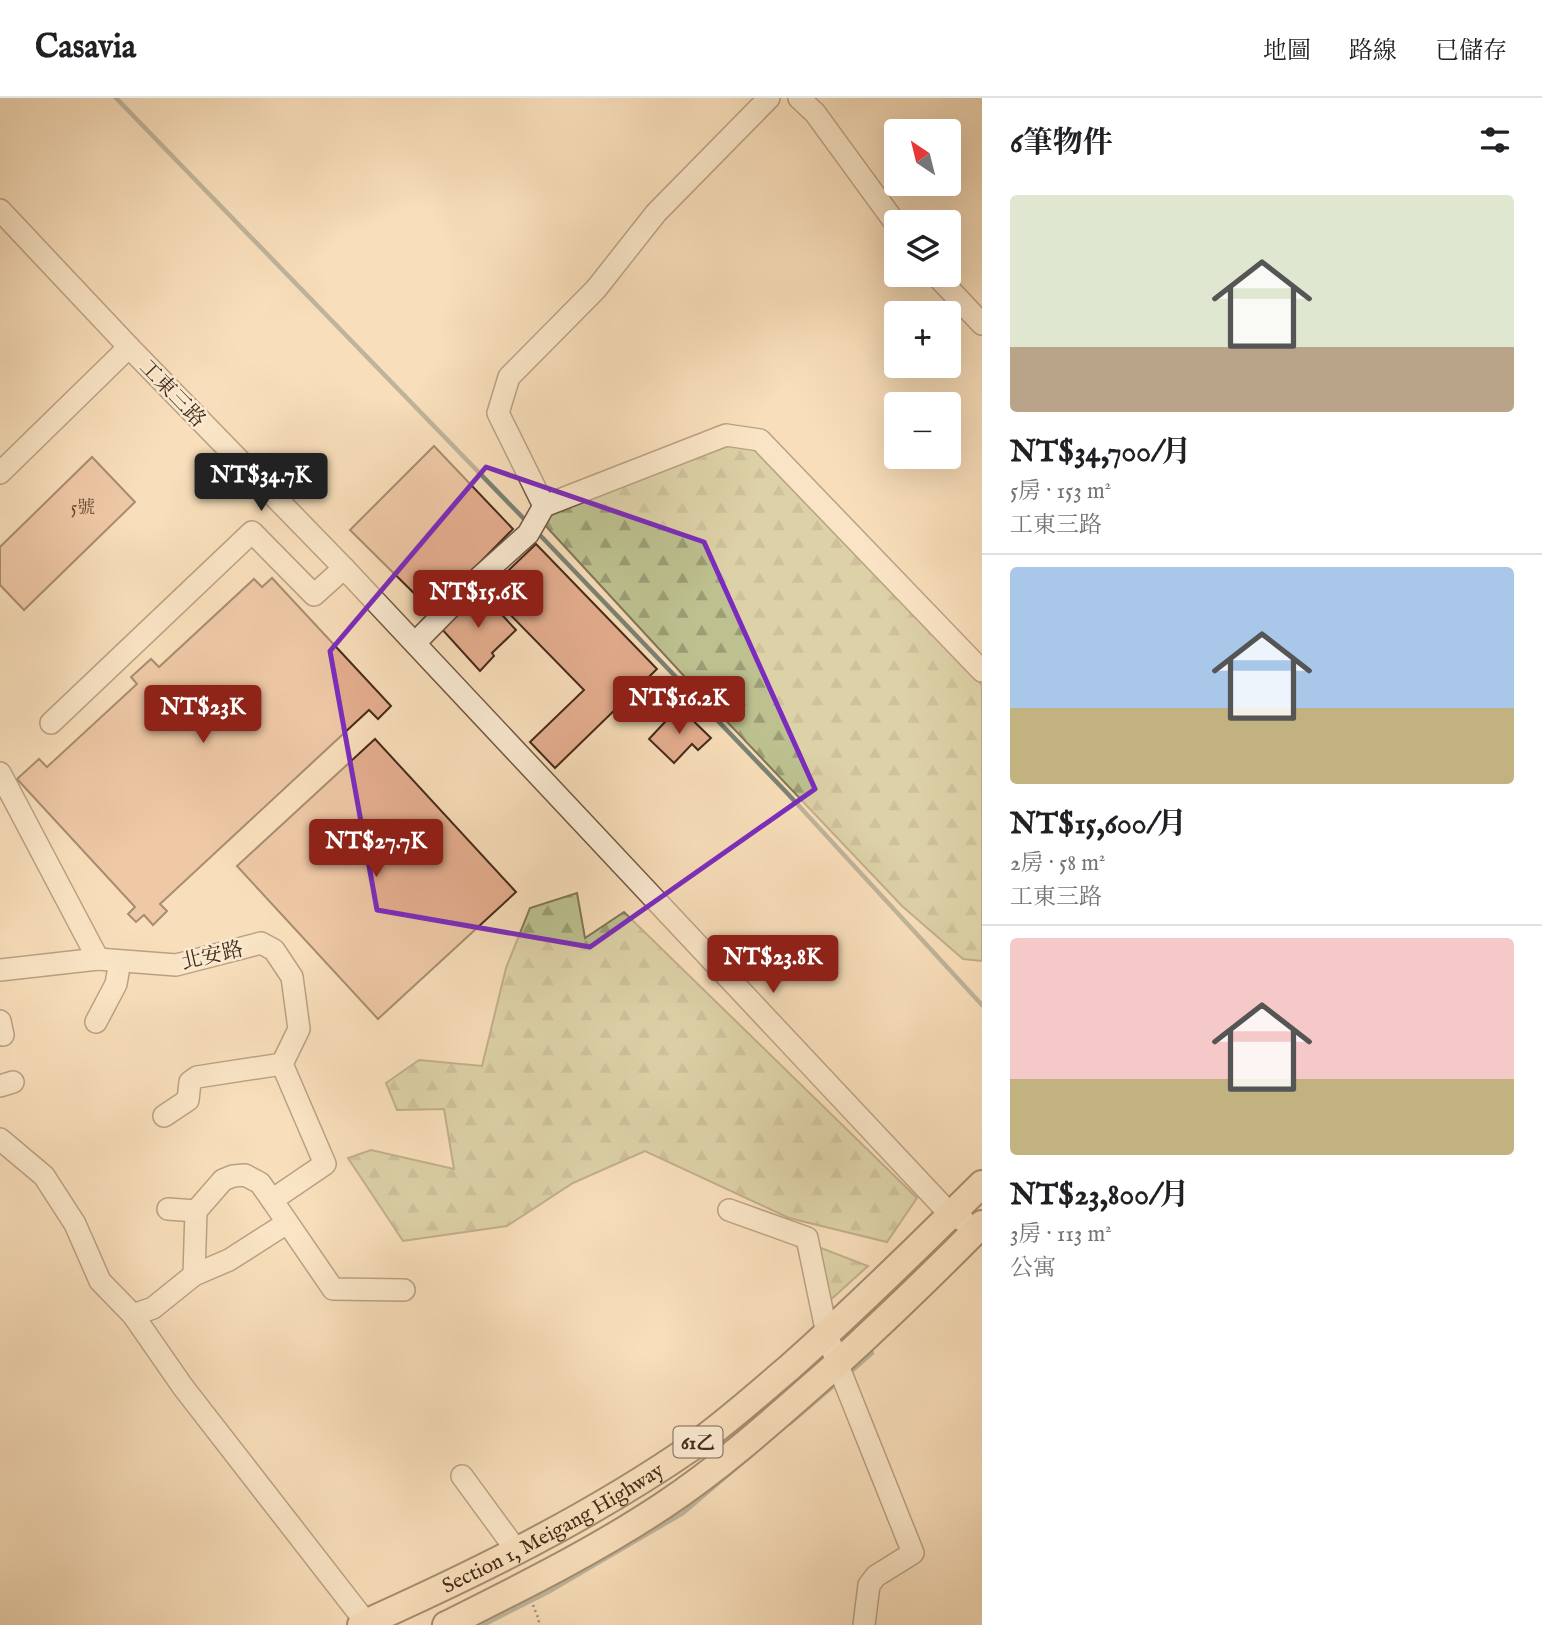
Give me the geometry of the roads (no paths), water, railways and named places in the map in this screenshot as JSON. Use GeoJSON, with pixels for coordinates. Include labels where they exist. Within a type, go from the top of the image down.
{"type":"FeatureCollection","features":[{"type":"Feature","properties":{"kind":"main road","name":"Section 1, Meigang Highway"},"geometry":{"type":"LineString","coordinates":[[365,1624],[517,1551],[622,1493],[693,1446],[757,1396],[827,1334],[982,1184]]}},
{"type":"Feature","properties":{"kind":"main road","name":"Section 1, Meigang Highway"},"geometry":{"type":"LineString","coordinates":[[446,1625],[595,1547],[665,1504],[736,1452],[837,1363],[980,1226]]}},
{"type":"Feature","properties":{"kind":"street"},"geometry":{"type":"LineString","coordinates":[[544,506],[498,414],[509,377],[596,289],[656,214],[769,98]]}},
{"type":"Feature","properties":{"kind":"street"},"geometry":{"type":"LineString","coordinates":[[799,98],[815,113],[886,210]]}},
{"type":"Feature","properties":{"kind":"street","name":"工東三路"},"geometry":{"type":"LineString","coordinates":[[0,210],[415,643],[951,1215]]}},
{"type":"Feature","properties":{"kind":"street"},"geometry":{"type":"LineString","coordinates":[[947,287],[982,324]]}},
{"type":"Feature","properties":{"kind":"street"},"geometry":{"type":"LineString","coordinates":[[0,473],[129,347]]}},
{"type":"Feature","properties":{"kind":"street"},"geometry":{"type":"LineString","coordinates":[[415,643],[480,577],[528,534],[544,506],[726,435],[760,440],[982,671]]}},
{"type":"Feature","properties":{"kind":"street"},"geometry":{"type":"LineString","coordinates":[[51,723],[252,532],[314,595],[344,568]]}},
{"type":"Feature","properties":{"kind":"street"},"geometry":{"type":"LineString","coordinates":[[0,773],[98,959]]}},
{"type":"Feature","properties":{"kind":"street","name":"北安路"},"geometry":{"type":"LineString","coordinates":[[0,970],[98,959],[176,965],[261,943],[274,950],[292,977],[299,1029],[282,1064]]}},
{"type":"Feature","properties":{"kind":"street"},"geometry":{"type":"LineString","coordinates":[[96,1023],[116,984],[120,961]]}},
{"type":"Feature","properties":{"kind":"street"},"geometry":{"type":"LineString","coordinates":[[164,1116],[188,1100],[190,1082],[197,1077],[282,1064],[325,1164],[272,1200]]}},
{"type":"Feature","properties":{"kind":"street"},"geometry":{"type":"LineString","coordinates":[[0,1140],[44,1176],[75,1224],[100,1281],[133,1315],[183,1387],[365,1624]]}},
{"type":"Feature","properties":{"kind":"street"},"geometry":{"type":"LineString","coordinates":[[194,1275],[196,1211],[223,1180],[245,1175],[260,1183],[333,1289],[404,1290]]}},
{"type":"Feature","properties":{"kind":"street"},"geometry":{"type":"LineString","coordinates":[[168,1209],[196,1211]]}},
{"type":"Feature","properties":{"kind":"street"},"geometry":{"type":"LineString","coordinates":[[729,1210],[807,1238],[827,1334],[913,1553],[876,1576],[869,1585],[864,1625]]}},
{"type":"Feature","properties":{"kind":"street"},"geometry":{"type":"LineString","coordinates":[[951,1215],[980,1226]]}},
{"type":"Feature","properties":{"kind":"street"},"geometry":{"type":"LineString","coordinates":[[133,1315],[153,1308],[194,1275],[229,1260],[287,1223]]}},
{"type":"Feature","properties":{"kind":"street"},"geometry":{"type":"LineString","coordinates":[[462,1476],[517,1551]]}},
{"type":"Feature","properties":{"kind":"waterway"},"geometry":{"type":"LineString","coordinates":[[116,98],[528,523]]}},
{"type":"Feature","properties":{"kind":"waterway"},"geometry":{"type":"LineString","coordinates":[[537,532],[788,794],[982,1005]]}},
{"type":"Feature","properties":{"kind":"waterway"},"geometry":{"type":"LineString","coordinates":[[848,1374],[872,1353]]}},
{"type":"Feature","properties":{"kind":"waterway"},"geometry":{"type":"LineString","coordinates":[[790,1423],[839,1381]]}},
{"type":"Feature","properties":{"kind":"waterway"},"geometry":{"type":"LineString","coordinates":[[483,1625],[548,1592],[683,1513],[737,1467]]}}]}
